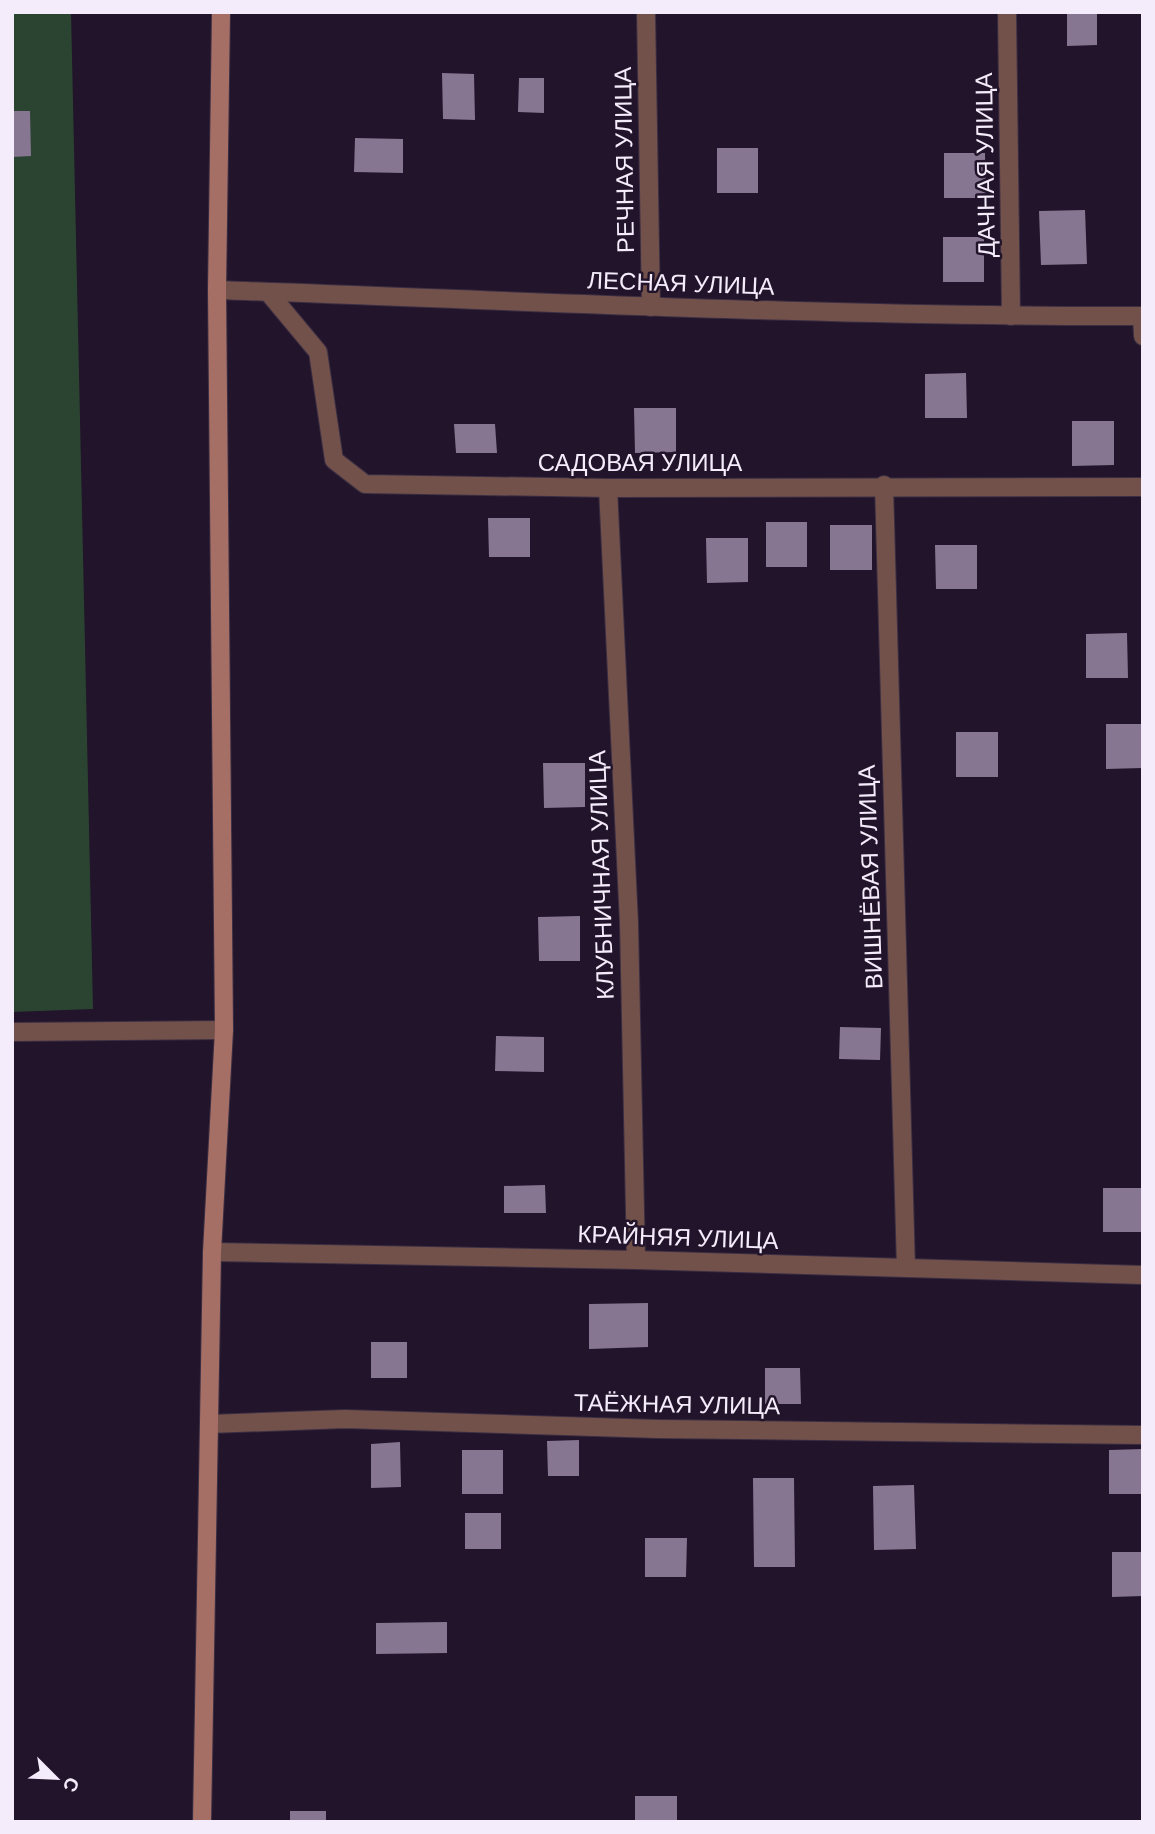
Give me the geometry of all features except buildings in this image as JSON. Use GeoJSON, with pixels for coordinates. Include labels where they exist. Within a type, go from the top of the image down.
{"type":"FeatureCollection","features":[{"type":"Feature","properties":{"kind":"main road"},"geometry":{"type":"LineString","coordinates":[[202,1822],[212,1252],[224,1030],[217,290],[222,12]]}},
{"type":"Feature","properties":{"kind":"street","name":"РЕЧНАЯ УЛИЦА"},"geometry":{"type":"LineString","coordinates":[[646,12],[651,307]]}},
{"type":"Feature","properties":{"kind":"street","name":"ДАЧНАЯ УЛИЦА"},"geometry":{"type":"LineString","coordinates":[[1007,12],[1011,316]]}},
{"type":"Feature","properties":{"kind":"street","name":"ЛЕСНАЯ УЛИЦА"},"geometry":{"type":"LineString","coordinates":[[217,290],[651,307],[1011,316],[1142,316]]}},
{"type":"Feature","properties":{"kind":"street","name":"САДОВАЯ УЛИЦА"},"geometry":{"type":"LineString","coordinates":[[268,292],[318,352],[334,460],[365,484],[608,488],[884,485],[1143,487]]}},
{"type":"Feature","properties":{"kind":"street"},"geometry":{"type":"LineString","coordinates":[[1142,316],[1143,336]]}},
{"type":"Feature","properties":{"kind":"street","name":"ВИШНЁВАЯ УЛИЦА"},"geometry":{"type":"LineString","coordinates":[[884,485],[905,1268]]}},
{"type":"Feature","properties":{"kind":"street","name":"КЛУБНИЧНАЯ УЛИЦА"},"geometry":{"type":"LineString","coordinates":[[608,488],[629,923],[636,1260]]}},
{"type":"Feature","properties":{"kind":"street"},"geometry":{"type":"LineString","coordinates":[[12,1032],[224,1030]]}},
{"type":"Feature","properties":{"kind":"street","name":"КРАЙНЯЯ УЛИЦА"},"geometry":{"type":"LineString","coordinates":[[212,1252],[636,1260],[1143,1275]]}},
{"type":"Feature","properties":{"kind":"street","name":"ТАЁЖНАЯ УЛИЦА"},"geometry":{"type":"LineString","coordinates":[[209,1424],[345,1419],[672,1429],[1143,1435]]}},
{"type":"Feature","properties":{"kind":"green space"},"geometry":{"type":"Polygon","coordinates":[[[12,12],[71,12],[93,1009],[12,1012],[12,12]]]}}]}
